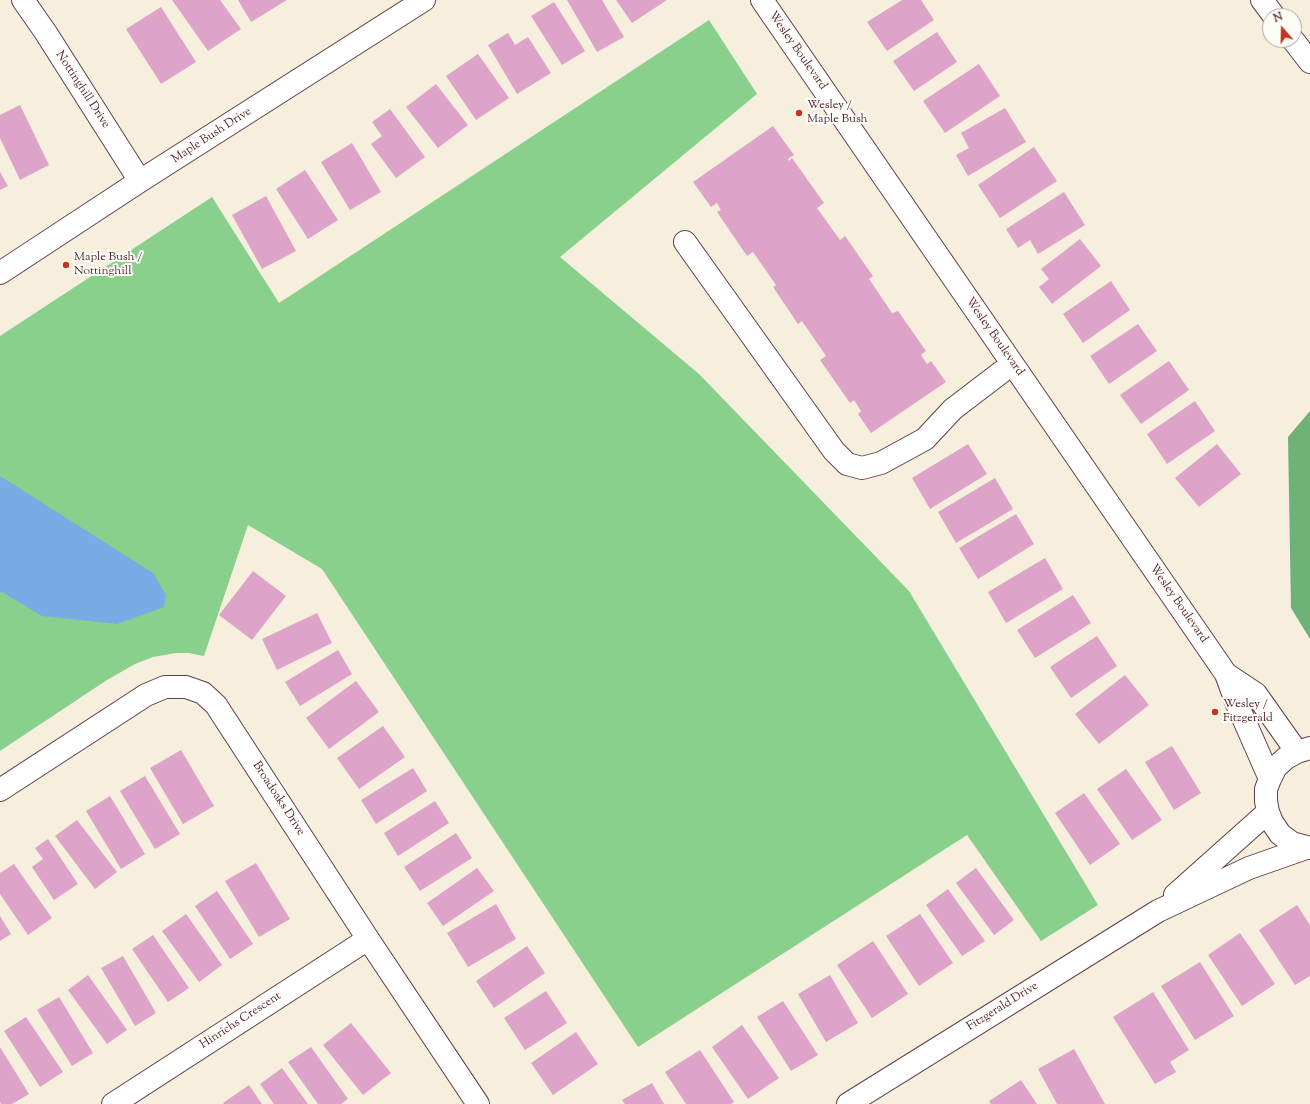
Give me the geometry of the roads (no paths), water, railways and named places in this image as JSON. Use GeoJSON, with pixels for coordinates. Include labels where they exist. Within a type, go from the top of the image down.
{"type":"FeatureCollection","features":[{"type":"Feature","properties":{"kind":"street","name":"Nottinghill Drive"},"geometry":{"type":"LineString","coordinates":[[23,0],[46,32],[140,181]]}},
{"type":"Feature","properties":{"kind":"street","name":"Maple Bush Drive"},"geometry":{"type":"LineString","coordinates":[[0,273],[140,181],[424,0]]}},
{"type":"Feature","properties":{"kind":"street","name":"Wesley Boulevard"},"geometry":{"type":"LineString","coordinates":[[762,0],[1226,674],[1237,704],[1270,779]]}},
{"type":"Feature","properties":{"kind":"street"},"geometry":{"type":"LineString","coordinates":[[1299,48],[1310,62]]}},
{"type":"Feature","properties":{"kind":"street"},"geometry":{"type":"LineString","coordinates":[[685,242],[834,451],[847,464],[862,468],[881,463],[924,439],[953,409],[1012,364]]}},
{"type":"Feature","properties":{"kind":"street","name":"Wesley Boulevard"},"geometry":{"type":"LineString","coordinates":[[1226,674],[1256,694],[1303,750]]}},
{"type":"Feature","properties":{"kind":"street","name":"Broadoaks Drive"},"geometry":{"type":"LineString","coordinates":[[0,790],[146,695],[165,687],[186,687],[203,693],[216,705],[368,939],[478,1104]]}},
{"type":"Feature","properties":{"kind":"street"},"geometry":{"type":"LineString","coordinates":[[1303,750],[1286,758],[1276,767],[1266,789],[1266,801],[1272,822],[1280,834],[1292,843],[1308,848]]}},
{"type":"Feature","properties":{"kind":"street","name":"Fitzgerald Drive"},"geometry":{"type":"LineString","coordinates":[[1158,911],[1268,812]]}},
{"type":"Feature","properties":{"kind":"street","name":"Fitzgerald Drive"},"geometry":{"type":"LineString","coordinates":[[848,1104],[1158,911],[1249,868],[1308,848]]}},
{"type":"Feature","properties":{"kind":"street","name":"Hinrichs Crescent"},"geometry":{"type":"LineString","coordinates":[[113,1104],[368,939]]}},
{"type":"Feature","properties":{"kind":"water"},"geometry":{"type":"Polygon","coordinates":[[[0,476],[153,573],[166,595],[164,607],[117,624],[42,616],[2,592],[0,593],[0,476]]]}},
{"type":"Feature","properties":{"kind":"place","name":"Wesley / Maple Bush"},"geometry":{"type":"Point","coordinates":[799,113]}},
{"type":"Feature","properties":{"kind":"place","name":"Maple Bush / Nottinghill"},"geometry":{"type":"Point","coordinates":[66,265]}},
{"type":"Feature","properties":{"kind":"place","name":"Wesley / Fitzgerald"},"geometry":{"type":"Point","coordinates":[1215,712]}}]}
